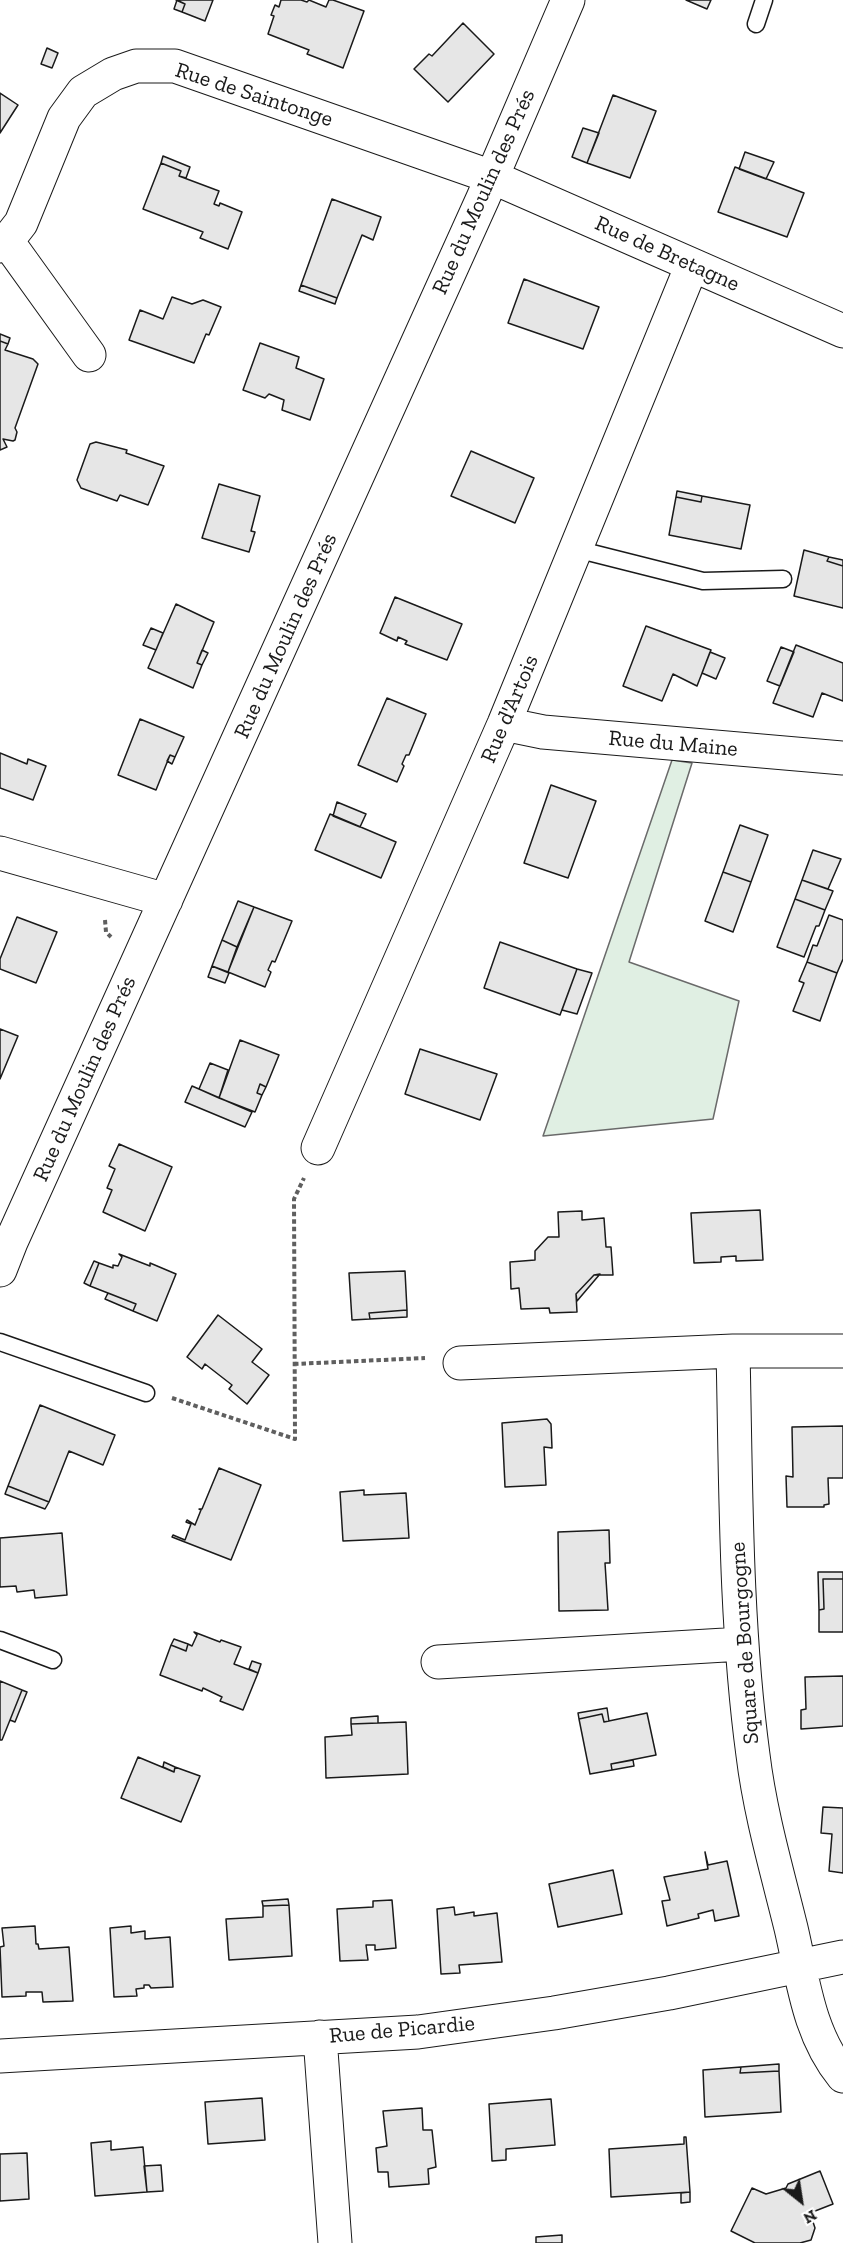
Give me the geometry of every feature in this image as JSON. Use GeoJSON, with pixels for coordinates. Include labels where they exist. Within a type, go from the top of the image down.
{"type":"FeatureCollection","features":[{"type":"Feature","properties":{"kind":"street","name":"Rue du Moulin des Prés"},"geometry":{"type":"LineString","coordinates":[[4,1250],[166,900],[492,177],[568,0]]}},
{"type":"Feature","properties":{"kind":"street","name":"Rue de Saintonge"},"geometry":{"type":"LineString","coordinates":[[4,243],[21,223],[64,118],[83,92],[113,74],[135,66],[175,66],[492,177]]}},
{"type":"Feature","properties":{"kind":"street","name":"Rue de Bretagne"},"geometry":{"type":"LineString","coordinates":[[492,177],[843,331]]}},
{"type":"Feature","properties":{"kind":"street"},"geometry":{"type":"LineString","coordinates":[[4,243],[89,356]]}},
{"type":"Feature","properties":{"kind":"street","name":"Rue d'Artois"},"geometry":{"type":"LineString","coordinates":[[318,1148],[504,724],[692,266]]}},
{"type":"Feature","properties":{"kind":"street","name":"Rue du Maine"},"geometry":{"type":"LineString","coordinates":[[504,724],[543,732],[843,758]]}},
{"type":"Feature","properties":{"kind":"street"},"geometry":{"type":"LineString","coordinates":[[0,853],[166,900]]}},
{"type":"Feature","properties":{"kind":"street"},"geometry":{"type":"LineString","coordinates":[[460,1363],[733,1351],[843,1351]]}},
{"type":"Feature","properties":{"kind":"street","name":"Square de Bourgogne"},"geometry":{"type":"LineString","coordinates":[[733,1351],[743,1668],[753,1757],[806,2002],[821,2043],[843,2076]]}},
{"type":"Feature","properties":{"kind":"street"},"geometry":{"type":"LineString","coordinates":[[438,1662],[742,1644]]}},
{"type":"Feature","properties":{"kind":"street","name":"Rue de Picardie"},"geometry":{"type":"LineString","coordinates":[[0,2056],[418,2032],[554,2013],[669,1993],[843,1957]]}},
{"type":"Feature","properties":{"kind":"street"},"geometry":{"type":"LineString","coordinates":[[321,2037],[335,2243]]}},
{"type":"Feature","properties":{"kind":"lane"},"geometry":{"type":"LineString","coordinates":[[756,24],[764,0]]}},
{"type":"Feature","properties":{"kind":"lane"},"geometry":{"type":"LineString","coordinates":[[576,549],[704,581],[783,579]]}},
{"type":"Feature","properties":{"kind":"lane"},"geometry":{"type":"LineString","coordinates":[[0,1342],[146,1393]]}},
{"type":"Feature","properties":{"kind":"lane"},"geometry":{"type":"LineString","coordinates":[[0,1640],[53,1660]]}},
{"type":"Feature","properties":{"kind":"path"},"geometry":{"type":"LineString","coordinates":[[146,1393],[168,1396],[295,1438],[294,1199],[318,1148]]}},
{"type":"Feature","properties":{"kind":"path"},"geometry":{"type":"LineString","coordinates":[[294,1364],[446,1358],[460,1363]]}},
{"type":"Feature","properties":{"kind":"green space"},"geometry":{"type":"Polygon","coordinates":[[[672,760],[692,763],[629,962],[739,1001],[713,1119],[543,1136],[672,760]]]}},
{"type":"Feature","properties":{"kind":"building"},"geometry":{"type":"Polygon","coordinates":[[[176,0],[213,0],[205,21],[182,12],[185,4],[176,0]]]}},
{"type":"Feature","properties":{"kind":"building"},"geometry":{"type":"Polygon","coordinates":[[[177,0],[185,4],[182,12],[174,9],[177,0]]]}},
{"type":"Feature","properties":{"kind":"building"},"geometry":{"type":"Polygon","coordinates":[[[281,0],[307,2],[309,0],[326,7],[329,0],[333,0],[364,11],[343,68],[307,54],[309,50],[268,34],[274,16],[271,15],[275,5],[279,7],[281,0]]]}},
{"type":"Feature","properties":{"kind":"building"},"geometry":{"type":"Polygon","coordinates":[[[686,0],[711,0],[707,9],[686,0]]]}},
{"type":"Feature","properties":{"kind":"building"},"geometry":{"type":"Polygon","coordinates":[[[463,23],[494,54],[448,102],[414,69],[429,54],[432,56],[463,23]]]}},
{"type":"Feature","properties":{"kind":"building"},"geometry":{"type":"Polygon","coordinates":[[[47,48],[58,53],[52,68],[41,64],[47,48]]]}},
{"type":"Feature","properties":{"kind":"building"},"geometry":{"type":"Polygon","coordinates":[[[0,93],[18,105],[0,133],[0,93]]]}},
{"type":"Feature","properties":{"kind":"building"},"geometry":{"type":"Polygon","coordinates":[[[613,95],[656,111],[630,178],[587,163],[613,95]]]}},
{"type":"Feature","properties":{"kind":"building"},"geometry":{"type":"Polygon","coordinates":[[[583,128],[599,133],[587,163],[572,157],[583,128]]]}},
{"type":"Feature","properties":{"kind":"building"},"geometry":{"type":"Polygon","coordinates":[[[745,152],[774,162],[766,179],[739,169],[745,152]]]}},
{"type":"Feature","properties":{"kind":"building"},"geometry":{"type":"Polygon","coordinates":[[[163,156],[190,167],[186,178],[179,176],[181,171],[161,163],[163,156]]]}},
{"type":"Feature","properties":{"kind":"building"},"geometry":{"type":"Polygon","coordinates":[[[161,163],[181,171],[179,176],[219,191],[214,204],[219,206],[220,203],[242,212],[228,249],[200,238],[203,232],[143,209],[161,163]]]}},
{"type":"Feature","properties":{"kind":"building"},"geometry":{"type":"Polygon","coordinates":[[[735,167],[804,193],[787,237],[718,212],[735,167]]]}},
{"type":"Feature","properties":{"kind":"building"},"geometry":{"type":"Polygon","coordinates":[[[332,199],[381,217],[373,240],[362,235],[337,298],[301,285],[332,199]]]}},
{"type":"Feature","properties":{"kind":"building"},"geometry":{"type":"Polygon","coordinates":[[[524,279],[599,307],[583,349],[508,323],[524,279]]]}},
{"type":"Feature","properties":{"kind":"building"},"geometry":{"type":"Polygon","coordinates":[[[301,285],[337,298],[335,304],[299,291],[301,285]]]}},
{"type":"Feature","properties":{"kind":"building"},"geometry":{"type":"Polygon","coordinates":[[[172,297],[192,304],[203,300],[221,307],[194,363],[129,340],[140,310],[163,319],[172,297]]]}},
{"type":"Feature","properties":{"kind":"building"},"geometry":{"type":"Polygon","coordinates":[[[0,334],[10,338],[8,344],[0,341],[0,334]]]}},
{"type":"Feature","properties":{"kind":"building"},"geometry":{"type":"Polygon","coordinates":[[[0,341],[8,344],[5,350],[33,359],[38,364],[15,428],[17,432],[15,440],[3,439],[7,447],[0,450],[0,341]]]}},
{"type":"Feature","properties":{"kind":"building"},"geometry":{"type":"Polygon","coordinates":[[[260,343],[299,357],[296,368],[324,379],[310,420],[282,410],[284,400],[269,394],[265,398],[243,390],[260,343]]]}},
{"type":"Feature","properties":{"kind":"building"},"geometry":{"type":"Polygon","coordinates":[[[96,442],[127,450],[126,453],[164,466],[148,505],[120,495],[117,501],[81,488],[77,480],[90,444],[96,442]]]}},
{"type":"Feature","properties":{"kind":"building"},"geometry":{"type":"Polygon","coordinates":[[[471,451],[534,478],[515,523],[451,496],[471,451]]]}},
{"type":"Feature","properties":{"kind":"building"},"geometry":{"type":"Polygon","coordinates":[[[219,484],[260,496],[251,531],[255,532],[249,552],[202,538],[219,484]]]}},
{"type":"Feature","properties":{"kind":"building"},"geometry":{"type":"Polygon","coordinates":[[[677,491],[702,496],[701,502],[676,497],[677,491]]]}},
{"type":"Feature","properties":{"kind":"building"},"geometry":{"type":"Polygon","coordinates":[[[702,496],[750,505],[741,549],[669,535],[676,497],[701,502],[702,496]]]}},
{"type":"Feature","properties":{"kind":"building"},"geometry":{"type":"Polygon","coordinates":[[[804,550],[829,557],[827,561],[843,566],[843,608],[794,596],[804,550]]]}},
{"type":"Feature","properties":{"kind":"building"},"geometry":{"type":"Polygon","coordinates":[[[829,557],[843,560],[843,566],[827,561],[829,557]]]}},
{"type":"Feature","properties":{"kind":"building"},"geometry":{"type":"Polygon","coordinates":[[[395,597],[462,624],[447,660],[405,644],[407,641],[398,637],[397,641],[380,633],[395,597]]]}},
{"type":"Feature","properties":{"kind":"building"},"geometry":{"type":"Polygon","coordinates":[[[176,604],[214,622],[197,663],[202,665],[193,688],[148,668],[176,604]]]}},
{"type":"Feature","properties":{"kind":"building"},"geometry":{"type":"Polygon","coordinates":[[[646,626],[711,650],[697,686],[673,674],[662,701],[623,686],[646,626]]]}},
{"type":"Feature","properties":{"kind":"building"},"geometry":{"type":"Polygon","coordinates":[[[151,628],[163,633],[156,650],[143,645],[151,628]]]}},
{"type":"Feature","properties":{"kind":"building"},"geometry":{"type":"Polygon","coordinates":[[[796,645],[843,663],[843,701],[822,693],[813,717],[773,703],[796,645]]]}},
{"type":"Feature","properties":{"kind":"building"},"geometry":{"type":"Polygon","coordinates":[[[781,647],[794,652],[780,686],[767,681],[781,647]]]}},
{"type":"Feature","properties":{"kind":"building"},"geometry":{"type":"Polygon","coordinates":[[[202,650],[208,653],[202,665],[197,663],[202,650]]]}},
{"type":"Feature","properties":{"kind":"building"},"geometry":{"type":"Polygon","coordinates":[[[710,652],[725,658],[716,679],[702,673],[710,652]]]}},
{"type":"Feature","properties":{"kind":"building"},"geometry":{"type":"Polygon","coordinates":[[[387,698],[426,714],[409,755],[406,755],[402,764],[404,766],[397,782],[358,765],[387,698]]]}},
{"type":"Feature","properties":{"kind":"building"},"geometry":{"type":"Polygon","coordinates":[[[140,719],[184,737],[175,757],[170,755],[156,790],[118,775],[140,719]]]}},
{"type":"Feature","properties":{"kind":"building"},"geometry":{"type":"Polygon","coordinates":[[[0,753],[27,764],[28,759],[46,766],[33,800],[0,788],[0,753]]]}},
{"type":"Feature","properties":{"kind":"building"},"geometry":{"type":"Polygon","coordinates":[[[170,755],[175,757],[172,764],[167,761],[170,755]]]}},
{"type":"Feature","properties":{"kind":"building"},"geometry":{"type":"Polygon","coordinates":[[[551,785],[596,801],[568,878],[524,863],[551,785]]]}},
{"type":"Feature","properties":{"kind":"building"},"geometry":{"type":"Polygon","coordinates":[[[337,802],[366,814],[360,827],[333,816],[337,802]]]}},
{"type":"Feature","properties":{"kind":"building"},"geometry":{"type":"Polygon","coordinates":[[[330,814],[396,842],[381,878],[315,850],[330,814]]]}},
{"type":"Feature","properties":{"kind":"building"},"geometry":{"type":"Polygon","coordinates":[[[740,825],[768,835],[751,882],[723,872],[740,825]]]}},
{"type":"Feature","properties":{"kind":"building"},"geometry":{"type":"Polygon","coordinates":[[[813,850],[841,859],[828,889],[802,880],[813,850]]]}},
{"type":"Feature","properties":{"kind":"building"},"geometry":{"type":"Polygon","coordinates":[[[723,872],[751,882],[733,932],[705,921],[723,872]]]}},
{"type":"Feature","properties":{"kind":"building"},"geometry":{"type":"Polygon","coordinates":[[[802,880],[833,891],[825,910],[795,899],[802,880]]]}},
{"type":"Feature","properties":{"kind":"building"},"geometry":{"type":"Polygon","coordinates":[[[795,899],[825,910],[804,957],[777,947],[795,899]]]}},
{"type":"Feature","properties":{"kind":"building"},"geometry":{"type":"Polygon","coordinates":[[[238,901],[254,907],[237,947],[222,940],[238,901]]]}},
{"type":"Feature","properties":{"kind":"building"},"geometry":{"type":"Polygon","coordinates":[[[254,907],[292,921],[275,962],[272,961],[268,970],[271,972],[265,987],[228,972],[254,907]]]}},
{"type":"Feature","properties":{"kind":"building"},"geometry":{"type":"Polygon","coordinates":[[[829,915],[843,920],[843,959],[837,973],[807,962],[813,945],[817,946],[829,915]]]}},
{"type":"Feature","properties":{"kind":"building"},"geometry":{"type":"Polygon","coordinates":[[[17,917],[57,932],[36,983],[0,969],[0,959],[17,917]]]}},
{"type":"Feature","properties":{"kind":"building"},"geometry":{"type":"Polygon","coordinates":[[[222,940],[237,947],[228,972],[212,966],[222,940]]]}},
{"type":"Feature","properties":{"kind":"building"},"geometry":{"type":"Polygon","coordinates":[[[500,942],[577,969],[560,1015],[484,988],[500,942]]]}},
{"type":"Feature","properties":{"kind":"building"},"geometry":{"type":"Polygon","coordinates":[[[807,962],[837,973],[820,1021],[793,1011],[804,983],[799,981],[807,962]]]}},
{"type":"Feature","properties":{"kind":"building"},"geometry":{"type":"Polygon","coordinates":[[[212,966],[229,973],[225,983],[208,977],[212,966]]]}},
{"type":"Feature","properties":{"kind":"building"},"geometry":{"type":"Polygon","coordinates":[[[577,969],[592,973],[577,1014],[562,1010],[577,969]]]}},
{"type":"Feature","properties":{"kind":"building"},"geometry":{"type":"Polygon","coordinates":[[[0,1029],[18,1036],[0,1079],[0,1029]]]}},
{"type":"Feature","properties":{"kind":"building"},"geometry":{"type":"Polygon","coordinates":[[[240,1040],[279,1055],[266,1087],[260,1084],[257,1093],[262,1095],[255,1112],[219,1098],[240,1040]]]}},
{"type":"Feature","properties":{"kind":"building"},"geometry":{"type":"Polygon","coordinates":[[[420,1049],[497,1074],[480,1120],[405,1094],[420,1049]]]}},
{"type":"Feature","properties":{"kind":"building"},"geometry":{"type":"Polygon","coordinates":[[[210,1063],[228,1070],[219,1098],[199,1089],[210,1063]]]}},
{"type":"Feature","properties":{"kind":"building"},"geometry":{"type":"Polygon","coordinates":[[[260,1084],[266,1087],[262,1095],[257,1093],[260,1084]]]}},
{"type":"Feature","properties":{"kind":"building"},"geometry":{"type":"Polygon","coordinates":[[[192,1086],[252,1112],[245,1127],[185,1102],[192,1086]]]}},
{"type":"Feature","properties":{"kind":"building"},"geometry":{"type":"Polygon","coordinates":[[[119,1144],[172,1167],[145,1231],[103,1212],[112,1190],[107,1188],[115,1169],[109,1166],[119,1144]]]}},
{"type":"Feature","properties":{"kind":"building"},"geometry":{"type":"Polygon","coordinates":[[[760,1210],[763,1260],[736,1261],[736,1256],[721,1257],[721,1262],[694,1263],[691,1213],[760,1210]]]}},
{"type":"Feature","properties":{"kind":"building"},"geometry":{"type":"Polygon","coordinates":[[[582,1211],[582,1220],[604,1218],[606,1247],[611,1247],[613,1275],[594,1275],[576,1294],[577,1312],[550,1313],[549,1308],[521,1309],[519,1288],[511,1289],[510,1262],[535,1260],[535,1251],[548,1237],[559,1237],[558,1212],[582,1211]]]}},
{"type":"Feature","properties":{"kind":"building"},"geometry":{"type":"Polygon","coordinates":[[[119,1254],[176,1274],[157,1321],[133,1311],[136,1304],[90,1286],[99,1263],[113,1268],[113,1265],[118,1266],[122,1257],[119,1254]]]}},
{"type":"Feature","properties":{"kind":"building"},"geometry":{"type":"Polygon","coordinates":[[[94,1261],[99,1263],[90,1286],[84,1283],[94,1261]]]}},
{"type":"Feature","properties":{"kind":"building"},"geometry":{"type":"Polygon","coordinates":[[[405,1271],[407,1310],[369,1313],[370,1319],[352,1320],[349,1273],[405,1271]]]}},
{"type":"Feature","properties":{"kind":"building"},"geometry":{"type":"Polygon","coordinates":[[[600,1274],[577,1301],[576,1294],[594,1275],[600,1274]]]}},
{"type":"Feature","properties":{"kind":"building"},"geometry":{"type":"Polygon","coordinates":[[[108,1293],[136,1304],[133,1311],[105,1299],[108,1293]]]}},
{"type":"Feature","properties":{"kind":"building"},"geometry":{"type":"Polygon","coordinates":[[[407,1310],[407,1317],[370,1319],[369,1313],[407,1310]]]}},
{"type":"Feature","properties":{"kind":"building"},"geometry":{"type":"Polygon","coordinates":[[[218,1315],[262,1349],[252,1362],[269,1375],[247,1404],[229,1389],[232,1385],[205,1364],[202,1369],[187,1357],[218,1315]]]}},
{"type":"Feature","properties":{"kind":"building"},"geometry":{"type":"Polygon","coordinates":[[[40,1405],[115,1435],[103,1465],[69,1451],[49,1502],[8,1486],[40,1405]]]}},
{"type":"Feature","properties":{"kind":"building"},"geometry":{"type":"Polygon","coordinates":[[[547,1419],[551,1424],[552,1448],[544,1447],[546,1485],[505,1487],[502,1423],[547,1419]]]}},
{"type":"Feature","properties":{"kind":"building"},"geometry":{"type":"Polygon","coordinates":[[[843,1426],[843,1478],[828,1478],[829,1504],[824,1507],[787,1507],[786,1476],[793,1477],[792,1427],[843,1426]]]}},
{"type":"Feature","properties":{"kind":"building"},"geometry":{"type":"Polygon","coordinates":[[[219,1468],[261,1485],[231,1560],[172,1537],[173,1535],[185,1540],[191,1524],[186,1522],[187,1520],[195,1525],[201,1510],[199,1509],[202,1509],[219,1468]]]}},
{"type":"Feature","properties":{"kind":"building"},"geometry":{"type":"Polygon","coordinates":[[[8,1486],[49,1502],[45,1509],[5,1494],[8,1486]]]}},
{"type":"Feature","properties":{"kind":"building"},"geometry":{"type":"Polygon","coordinates":[[[364,1490],[364,1495],[406,1493],[409,1538],[343,1541],[340,1492],[364,1490]]]}},
{"type":"Feature","properties":{"kind":"building"},"geometry":{"type":"Polygon","coordinates":[[[609,1530],[610,1563],[605,1563],[608,1610],[559,1611],[558,1532],[609,1530]]]}},
{"type":"Feature","properties":{"kind":"building"},"geometry":{"type":"Polygon","coordinates":[[[62,1533],[67,1595],[35,1598],[34,1590],[17,1592],[16,1586],[0,1587],[0,1538],[62,1533]]]}},
{"type":"Feature","properties":{"kind":"building"},"geometry":{"type":"Polygon","coordinates":[[[818,1572],[843,1572],[843,1579],[823,1579],[824,1609],[819,1610],[818,1572]]]}},
{"type":"Feature","properties":{"kind":"building"},"geometry":{"type":"Polygon","coordinates":[[[823,1579],[843,1579],[843,1632],[819,1632],[819,1610],[824,1609],[823,1579]]]}},
{"type":"Feature","properties":{"kind":"building"},"geometry":{"type":"Polygon","coordinates":[[[194,1632],[241,1647],[234,1664],[258,1673],[243,1710],[220,1701],[222,1697],[203,1688],[202,1691],[160,1675],[171,1645],[186,1651],[188,1644],[192,1646],[197,1635],[194,1632]]]}},
{"type":"Feature","properties":{"kind":"building"},"geometry":{"type":"Polygon","coordinates":[[[174,1639],[188,1644],[186,1651],[171,1645],[174,1639]]]}},
{"type":"Feature","properties":{"kind":"building"},"geometry":{"type":"Polygon","coordinates":[[[252,1661],[261,1664],[258,1673],[249,1669],[252,1661]]]}},
{"type":"Feature","properties":{"kind":"building"},"geometry":{"type":"Polygon","coordinates":[[[843,1676],[843,1726],[801,1729],[801,1710],[806,1709],[805,1677],[843,1676]]]}},
{"type":"Feature","properties":{"kind":"building"},"geometry":{"type":"Polygon","coordinates":[[[0,1681],[22,1690],[2,1740],[0,1740],[0,1681]]]}},
{"type":"Feature","properties":{"kind":"building"},"geometry":{"type":"Polygon","coordinates":[[[22,1690],[27,1692],[15,1722],[10,1720],[22,1690]]]}},
{"type":"Feature","properties":{"kind":"building"},"geometry":{"type":"Polygon","coordinates":[[[607,1708],[609,1721],[604,1722],[602,1714],[579,1719],[578,1713],[607,1708]]]}},
{"type":"Feature","properties":{"kind":"building"},"geometry":{"type":"Polygon","coordinates":[[[647,1713],[656,1755],[611,1764],[612,1770],[590,1774],[579,1719],[602,1714],[604,1722],[647,1713]]]}},
{"type":"Feature","properties":{"kind":"building"},"geometry":{"type":"Polygon","coordinates":[[[378,1716],[378,1723],[351,1724],[351,1718],[378,1716]]]}},
{"type":"Feature","properties":{"kind":"building"},"geometry":{"type":"Polygon","coordinates":[[[406,1722],[408,1774],[326,1778],[325,1737],[352,1735],[351,1724],[406,1722]]]}},
{"type":"Feature","properties":{"kind":"building"},"geometry":{"type":"Polygon","coordinates":[[[138,1757],[174,1772],[175,1767],[200,1776],[181,1822],[121,1798],[138,1757]]]}},
{"type":"Feature","properties":{"kind":"building"},"geometry":{"type":"Polygon","coordinates":[[[633,1760],[634,1766],[612,1770],[611,1764],[633,1760]]]}},
{"type":"Feature","properties":{"kind":"building"},"geometry":{"type":"Polygon","coordinates":[[[164,1762],[175,1767],[174,1772],[163,1767],[164,1762]]]}},
{"type":"Feature","properties":{"kind":"building"},"geometry":{"type":"Polygon","coordinates":[[[823,1807],[843,1808],[843,1873],[829,1871],[832,1834],[821,1833],[823,1807]]]}},
{"type":"Feature","properties":{"kind":"building"},"geometry":{"type":"Polygon","coordinates":[[[705,1852],[708,1865],[727,1861],[739,1916],[715,1921],[713,1910],[698,1914],[699,1918],[667,1926],[662,1901],[670,1900],[664,1877],[708,1869],[705,1852]]]}},
{"type":"Feature","properties":{"kind":"building"},"geometry":{"type":"Polygon","coordinates":[[[613,1870],[622,1914],[558,1927],[549,1884],[613,1870]]]}},
{"type":"Feature","properties":{"kind":"building"},"geometry":{"type":"Polygon","coordinates":[[[288,1899],[289,1905],[263,1906],[262,1901],[288,1899]]]}},
{"type":"Feature","properties":{"kind":"building"},"geometry":{"type":"Polygon","coordinates":[[[392,1900],[396,1948],[375,1950],[375,1945],[366,1945],[368,1960],[340,1961],[337,1909],[373,1907],[373,1901],[392,1900]]]}},
{"type":"Feature","properties":{"kind":"building"},"geometry":{"type":"Polygon","coordinates":[[[289,1905],[292,1956],[229,1960],[226,1919],[263,1917],[263,1906],[289,1905]]]}},
{"type":"Feature","properties":{"kind":"building"},"geometry":{"type":"Polygon","coordinates":[[[454,1907],[455,1915],[474,1912],[474,1916],[497,1913],[502,1962],[459,1965],[460,1973],[441,1974],[437,1909],[454,1907]]]}},
{"type":"Feature","properties":{"kind":"building"},"geometry":{"type":"Polygon","coordinates":[[[35,1926],[36,1944],[39,1949],[69,1947],[73,2001],[43,2002],[42,1992],[26,1992],[26,1996],[2,1997],[0,1947],[4,1946],[2,1928],[35,1926]]]}},
{"type":"Feature","properties":{"kind":"building"},"geometry":{"type":"Polygon","coordinates":[[[131,1926],[131,1933],[145,1931],[145,1939],[170,1937],[173,1987],[151,1988],[149,1985],[144,1985],[144,1988],[136,1989],[137,1996],[114,1997],[110,1928],[131,1926]]]}},
{"type":"Feature","properties":{"kind":"building"},"geometry":{"type":"Polygon","coordinates":[[[779,2064],[779,2071],[740,2073],[741,2067],[779,2064]]]}},
{"type":"Feature","properties":{"kind":"building"},"geometry":{"type":"Polygon","coordinates":[[[741,2067],[740,2073],[779,2071],[781,2112],[705,2117],[703,2070],[741,2067]]]}},
{"type":"Feature","properties":{"kind":"building"},"geometry":{"type":"Polygon","coordinates":[[[262,2098],[265,2140],[208,2144],[205,2102],[262,2098]]]}},
{"type":"Feature","properties":{"kind":"building"},"geometry":{"type":"Polygon","coordinates":[[[551,2099],[555,2145],[506,2149],[506,2160],[492,2161],[489,2104],[551,2099]]]}},
{"type":"Feature","properties":{"kind":"building"},"geometry":{"type":"Polygon","coordinates":[[[422,2108],[423,2130],[432,2130],[436,2167],[428,2169],[429,2184],[389,2187],[388,2172],[378,2172],[376,2148],[387,2146],[383,2111],[422,2108]]]}},
{"type":"Feature","properties":{"kind":"building"},"geometry":{"type":"Polygon","coordinates":[[[684,2137],[686,2137],[690,2192],[611,2197],[609,2149],[684,2144],[684,2137]]]}},
{"type":"Feature","properties":{"kind":"building"},"geometry":{"type":"Polygon","coordinates":[[[111,2141],[111,2150],[143,2147],[147,2192],[95,2196],[91,2143],[111,2141]]]}},
{"type":"Feature","properties":{"kind":"building"},"geometry":{"type":"Polygon","coordinates":[[[27,2153],[29,2199],[0,2201],[0,2154],[27,2153]]]}},
{"type":"Feature","properties":{"kind":"building"},"geometry":{"type":"Polygon","coordinates":[[[161,2165],[163,2191],[147,2192],[144,2166],[161,2165]]]}},
{"type":"Feature","properties":{"kind":"building"},"geometry":{"type":"Polygon","coordinates":[[[820,2171],[833,2204],[810,2213],[815,2228],[811,2240],[800,2243],[755,2243],[731,2231],[752,2188],[766,2194],[786,2188],[788,2184],[820,2171]]]}},
{"type":"Feature","properties":{"kind":"building"},"geometry":{"type":"Polygon","coordinates":[[[690,2192],[690,2202],[681,2203],[681,2193],[690,2192]]]}},
{"type":"Feature","properties":{"kind":"building"},"geometry":{"type":"Polygon","coordinates":[[[562,2235],[562,2243],[536,2243],[536,2237],[562,2235]]]}}]}
